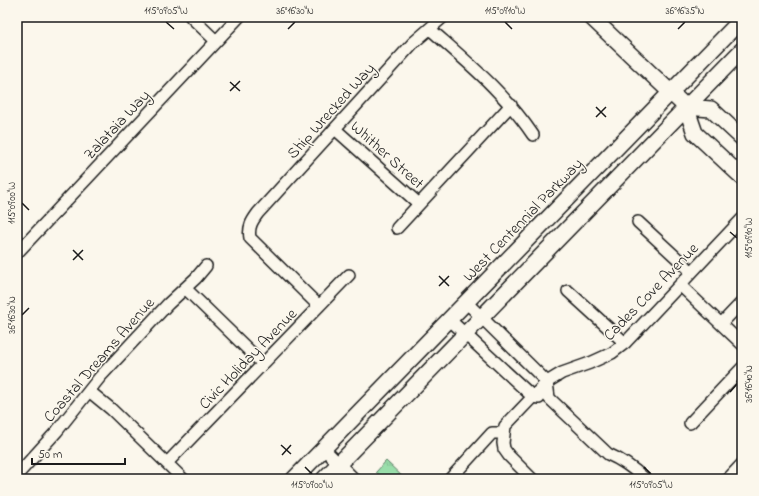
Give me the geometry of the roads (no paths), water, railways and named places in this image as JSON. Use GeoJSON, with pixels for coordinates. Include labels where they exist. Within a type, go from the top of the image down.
{"type":"FeatureCollection","features":[{"type":"Feature","properties":{"kind":"main road"},"geometry":{"type":"LineString","coordinates":[[591,17],[686,107],[695,133],[742,178]]}},
{"type":"Feature","properties":{"kind":"main road","name":"West Centennial Parkway"},"geometry":{"type":"LineString","coordinates":[[294,479],[742,19]]}},
{"type":"Feature","properties":{"kind":"main road"},"geometry":{"type":"LineString","coordinates":[[324,479],[742,50]]}},
{"type":"Feature","properties":{"kind":"main road"},"geometry":{"type":"LineString","coordinates":[[686,107],[711,109],[742,138]]}},
{"type":"Feature","properties":{"kind":"street"},"geometry":{"type":"LineString","coordinates":[[191,17],[216,41]]}},
{"type":"Feature","properties":{"kind":"street","name":"Zalataia Way"},"geometry":{"type":"LineString","coordinates":[[17,253],[239,17]]}},
{"type":"Feature","properties":{"kind":"street","name":"Ship Wrecked Way"},"geometry":{"type":"LineString","coordinates":[[319,306],[250,238],[249,231],[251,223],[258,213],[413,43],[443,17]]}},
{"type":"Feature","properties":{"kind":"street"},"geometry":{"type":"LineString","coordinates":[[430,28],[503,96],[520,115],[533,135]]}},
{"type":"Feature","properties":{"kind":"street"},"geometry":{"type":"LineString","coordinates":[[397,228],[511,105]]}},
{"type":"Feature","properties":{"kind":"street","name":"Whither Street"},"geometry":{"type":"LineString","coordinates":[[335,129],[419,204]]}},
{"type":"Feature","properties":{"kind":"street","name":"Cades Cove Avenue"},"geometry":{"type":"LineString","coordinates":[[503,434],[505,426],[547,382],[562,373],[612,353],[625,343],[742,219]]}},
{"type":"Feature","properties":{"kind":"street"},"geometry":{"type":"LineString","coordinates":[[638,222],[692,272]]}},
{"type":"Feature","properties":{"kind":"street","name":"Coastal Dreams Avenue"},"geometry":{"type":"LineString","coordinates":[[17,475],[57,431],[100,377],[168,304],[196,278],[206,266]]}},
{"type":"Feature","properties":{"kind":"street","name":"Civic Holiday Avenue"},"geometry":{"type":"LineString","coordinates":[[167,463],[349,275]]}},
{"type":"Feature","properties":{"kind":"street"},"geometry":{"type":"LineString","coordinates":[[680,285],[742,344]]}},
{"type":"Feature","properties":{"kind":"street"},"geometry":{"type":"LineString","coordinates":[[185,288],[263,364]]}},
{"type":"Feature","properties":{"kind":"street"},"geometry":{"type":"LineString","coordinates":[[568,291],[625,343]]}},
{"type":"Feature","properties":{"kind":"street"},"geometry":{"type":"LineString","coordinates":[[466,302],[547,382],[550,398],[608,454],[631,466],[645,479]]}},
{"type":"Feature","properties":{"kind":"street"},"geometry":{"type":"LineString","coordinates":[[721,324],[742,302]]}},
{"type":"Feature","properties":{"kind":"street"},"geometry":{"type":"LineString","coordinates":[[450,320],[533,397],[550,398]]}},
{"type":"Feature","properties":{"kind":"street"},"geometry":{"type":"LineString","coordinates":[[690,423],[742,368]]}},
{"type":"Feature","properties":{"kind":"street"},"geometry":{"type":"LineString","coordinates":[[89,391],[111,409],[184,479]]}},
{"type":"Feature","properties":{"kind":"street"},"geometry":{"type":"LineString","coordinates":[[450,479],[492,433],[503,434],[504,449],[532,479]]}},
{"type":"Feature","properties":{"kind":"street"},"geometry":{"type":"LineString","coordinates":[[324,449],[354,479]]}},
{"type":"Feature","properties":{"kind":"street"},"geometry":{"type":"LineString","coordinates":[[728,479],[742,464]]}}]}
